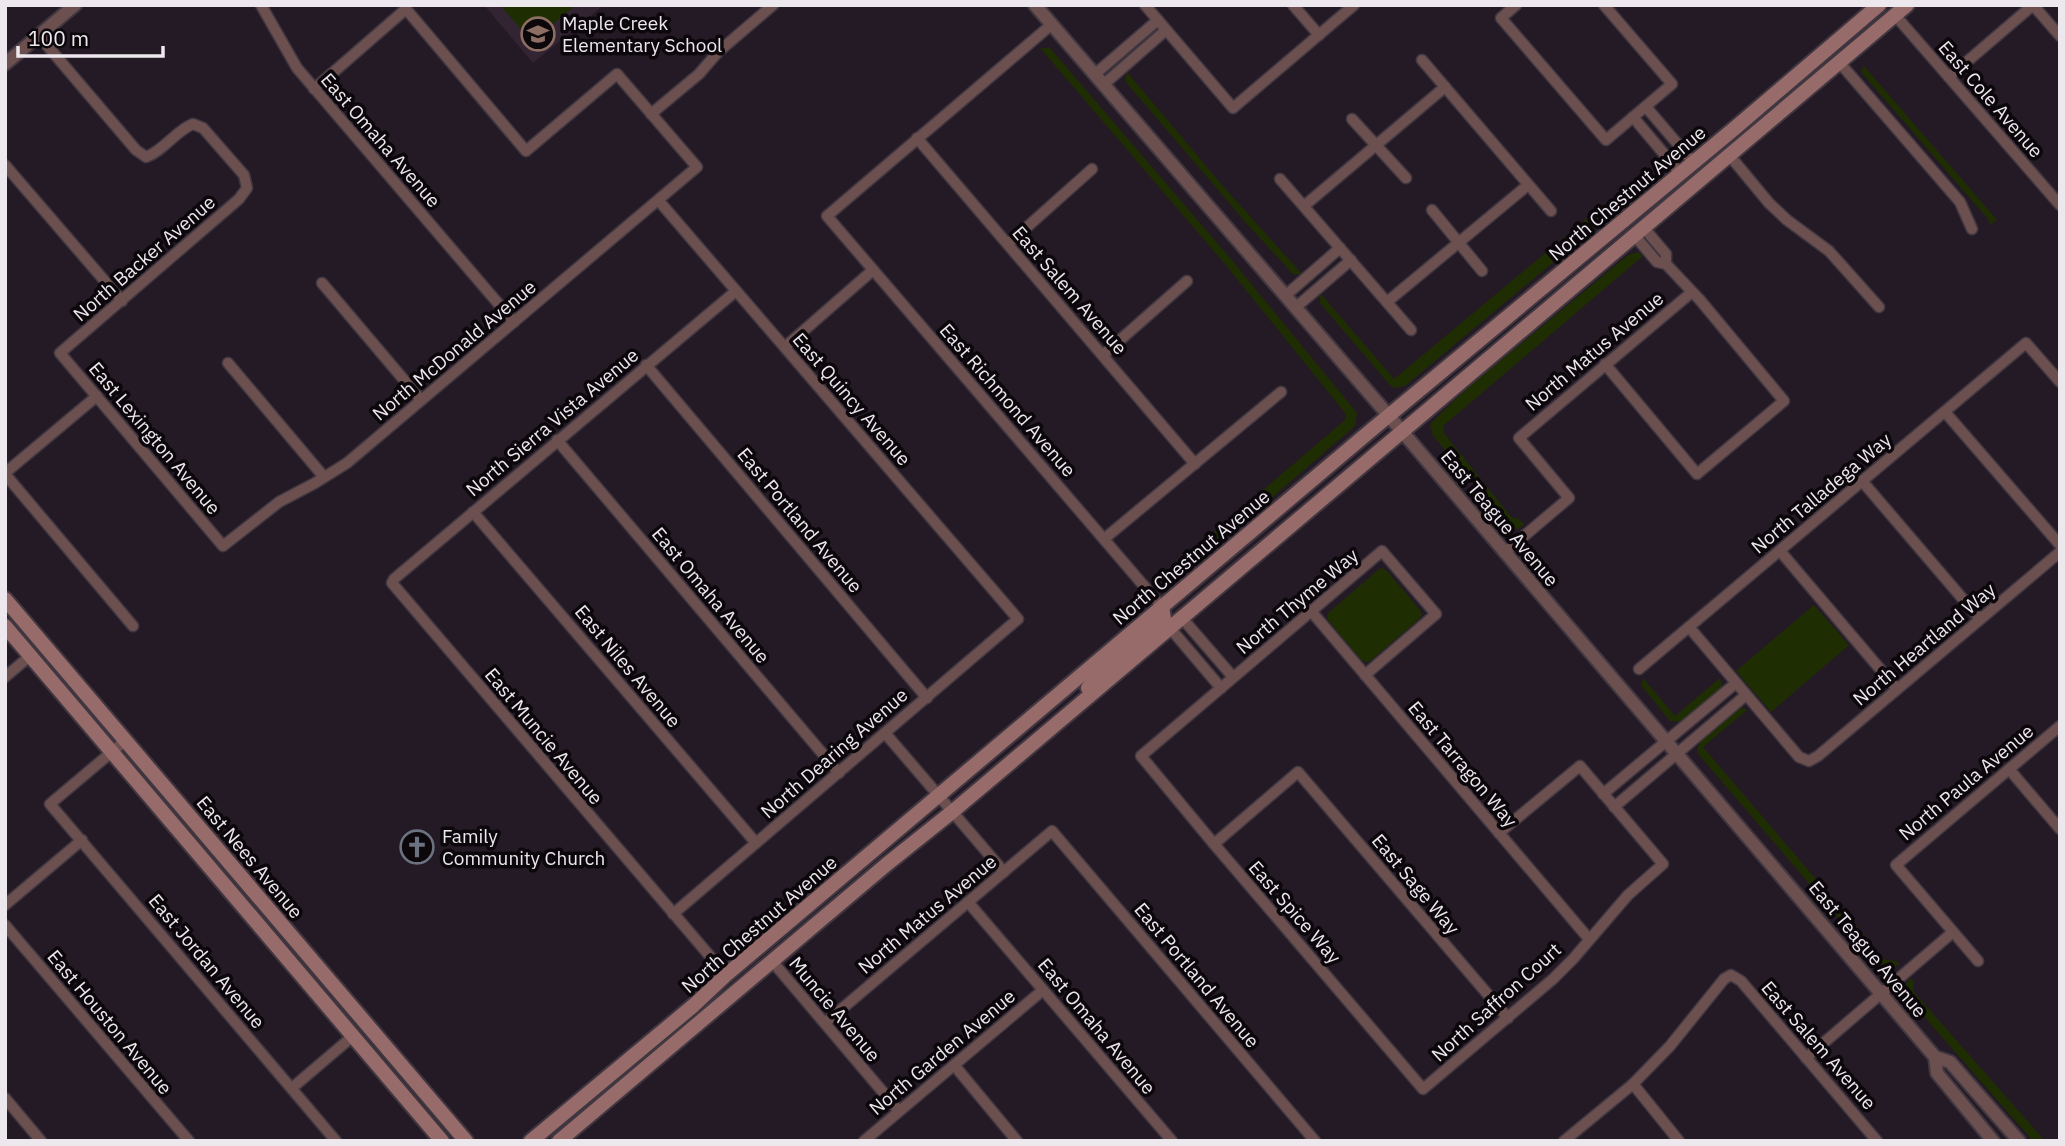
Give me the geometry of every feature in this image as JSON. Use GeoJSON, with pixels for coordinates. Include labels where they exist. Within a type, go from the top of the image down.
{"type":"FeatureCollection","features":[{"type":"Feature","properties":{"kind":"main road","name":"North Chestnut Avenue"},"geometry":{"type":"LineString","coordinates":[[531,1141],[1879,5]]}},
{"type":"Feature","properties":{"kind":"main road","name":"North Chestnut Avenue"},"geometry":{"type":"LineString","coordinates":[[559,1141],[1730,156],[1839,62],[1842,48],[1881,15],[1896,8]]}},
{"type":"Feature","properties":{"kind":"main road"},"geometry":{"type":"LineString","coordinates":[[1640,232],[1633,231],[1637,220],[1679,183],[1694,163]]}},
{"type":"Feature","properties":{"kind":"main road","name":"East Nees Avenue"},"geometry":{"type":"LineString","coordinates":[[5,598],[466,1141]]}},
{"type":"Feature","properties":{"kind":"main road"},"geometry":{"type":"LineString","coordinates":[[1062,719],[1103,670],[1164,619],[1162,607]]}},
{"type":"Feature","properties":{"kind":"main road","name":"East Nees Avenue"},"geometry":{"type":"LineString","coordinates":[[5,626],[442,1141]]}},
{"type":"Feature","properties":{"kind":"main road"},"geometry":{"type":"LineString","coordinates":[[255,922],[291,949],[341,1008],[351,1013],[356,1010]]}},
{"type":"Feature","properties":{"kind":"main road"},"geometry":{"type":"LineString","coordinates":[[706,1016],[709,1002],[724,989],[726,975]]}},
{"type":"Feature","properties":{"kind":"street"},"geometry":{"type":"LineString","coordinates":[[5,64],[75,5]]}},
{"type":"Feature","properties":{"kind":"street","name":"East Omaha Avenue"},"geometry":{"type":"LineString","coordinates":[[261,5],[297,68],[514,322]]}},
{"type":"Feature","properties":{"kind":"street"},"geometry":{"type":"LineString","coordinates":[[314,89],[405,9],[526,151],[617,74],[651,114],[699,74],[718,52],[773,5]]}},
{"type":"Feature","properties":{"kind":"street","name":"East Teague Avenue"},"geometry":{"type":"LineString","coordinates":[[1035,5],[1880,993],[1935,1056],[1950,1062],[2020,1141]]}},
{"type":"Feature","properties":{"kind":"street"},"geometry":{"type":"LineString","coordinates":[[1145,5],[1233,108],[1354,5]]}},
{"type":"Feature","properties":{"kind":"street"},"geometry":{"type":"LineString","coordinates":[[1293,5],[1319,35]]}},
{"type":"Feature","properties":{"kind":"street"},"geometry":{"type":"LineString","coordinates":[[1516,5],[1501,18],[1606,140],[1672,84],[1604,5]]}},
{"type":"Feature","properties":{"kind":"street"},"geometry":{"type":"LineString","coordinates":[[1949,78],[2033,5],[2060,36]]}},
{"type":"Feature","properties":{"kind":"street","name":"East Cole Avenue"},"geometry":{"type":"LineString","coordinates":[[1896,8],[1949,78],[2060,205]]}},
{"type":"Feature","properties":{"kind":"street"},"geometry":{"type":"LineString","coordinates":[[1099,80],[1158,20]]}},
{"type":"Feature","properties":{"kind":"street"},"geometry":{"type":"LineString","coordinates":[[917,138],[1051,25]]}},
{"type":"Feature","properties":{"kind":"street"},"geometry":{"type":"LineString","coordinates":[[1099,80],[1166,30]]}},
{"type":"Feature","properties":{"kind":"street","name":"North Backer Avenue"},"geometry":{"type":"LineString","coordinates":[[39,36],[136,150],[146,157],[156,153],[182,128],[193,124],[203,128],[244,175],[247,187],[239,199],[60,352]]}},
{"type":"Feature","properties":{"kind":"street"},"geometry":{"type":"LineString","coordinates":[[1422,60],[1551,211]]}},
{"type":"Feature","properties":{"kind":"street"},"geometry":{"type":"LineString","coordinates":[[1839,62],[1960,202],[1972,229]]}},
{"type":"Feature","properties":{"kind":"street"},"geometry":{"type":"LineString","coordinates":[[1304,206],[1446,87]]}},
{"type":"Feature","properties":{"kind":"street"},"geometry":{"type":"LineString","coordinates":[[1646,107],[1694,163]]}},
{"type":"Feature","properties":{"kind":"street","name":"North McDonald Avenue"},"geometry":{"type":"LineString","coordinates":[[223,546],[279,502],[347,463],[697,167],[651,114]]}},
{"type":"Feature","properties":{"kind":"street"},"geometry":{"type":"LineString","coordinates":[[1633,117],[1681,174]]}},
{"type":"Feature","properties":{"kind":"street"},"geometry":{"type":"LineString","coordinates":[[1352,120],[1406,178]]}},
{"type":"Feature","properties":{"kind":"street"},"geometry":{"type":"LineString","coordinates":[[1652,139],[1664,129]]}},
{"type":"Feature","properties":{"kind":"street","name":"East Richmond Avenue"},"geometry":{"type":"LineString","coordinates":[[917,138],[827,216],[1162,607]]}},
{"type":"Feature","properties":{"kind":"street","name":"East Salem Avenue"},"geometry":{"type":"LineString","coordinates":[[917,138],[1195,464]]}},
{"type":"Feature","properties":{"kind":"street"},"geometry":{"type":"LineString","coordinates":[[1730,156],[1769,203],[1787,220],[1829,250],[1879,307]]}},
{"type":"Feature","properties":{"kind":"street"},"geometry":{"type":"LineString","coordinates":[[5,165],[121,301]]}},
{"type":"Feature","properties":{"kind":"street"},"geometry":{"type":"LineString","coordinates":[[1008,244],[1092,170]]}},
{"type":"Feature","properties":{"kind":"street"},"geometry":{"type":"LineString","coordinates":[[1280,179],[1411,330]]}},
{"type":"Feature","properties":{"kind":"street"},"geometry":{"type":"LineString","coordinates":[[1387,302],[1528,185]]}},
{"type":"Feature","properties":{"kind":"street","name":"East Quincy Avenue"},"geometry":{"type":"LineString","coordinates":[[659,201],[1018,620]]}},
{"type":"Feature","properties":{"kind":"street"},"geometry":{"type":"LineString","coordinates":[[1432,210],[1482,271]]}},
{"type":"Feature","properties":{"kind":"street"},"geometry":{"type":"LineString","coordinates":[[1605,364],[1697,474],[1784,401],[1692,292],[1666,264],[1657,262],[1640,232]]}},
{"type":"Feature","properties":{"kind":"street"},"geometry":{"type":"LineString","coordinates":[[1285,296],[1340,248]]}},
{"type":"Feature","properties":{"kind":"street"},"geometry":{"type":"LineString","coordinates":[[1296,308],[1351,260]]}},
{"type":"Feature","properties":{"kind":"street"},"geometry":{"type":"LineString","coordinates":[[1318,267],[1328,279]]}},
{"type":"Feature","properties":{"kind":"street"},"geometry":{"type":"LineString","coordinates":[[785,347],[873,270]]}},
{"type":"Feature","properties":{"kind":"street"},"geometry":{"type":"LineString","coordinates":[[1103,355],[1187,281]]}},
{"type":"Feature","properties":{"kind":"street"},"geometry":{"type":"LineString","coordinates":[[322,283],[421,400]]}},
{"type":"Feature","properties":{"kind":"street","name":"North Sierra Vista Avenue"},"geometry":{"type":"LineString","coordinates":[[392,583],[736,290]]}},
{"type":"Feature","properties":{"kind":"street","name":"North Matus Avenue"},"geometry":{"type":"LineString","coordinates":[[1504,552],[1569,498],[1519,438],[1692,292]]}},
{"type":"Feature","properties":{"kind":"street","name":"North Talladega Way"},"geometry":{"type":"LineString","coordinates":[[1639,669],[2026,343],[2060,382]]}},
{"type":"Feature","properties":{"kind":"street","name":"East Lexington Avenue"},"geometry":{"type":"LineString","coordinates":[[60,352],[223,546]]}},
{"type":"Feature","properties":{"kind":"street"},"geometry":{"type":"LineString","coordinates":[[228,363],[324,477]]}},
{"type":"Feature","properties":{"kind":"street","name":"East Portland Avenue"},"geometry":{"type":"LineString","coordinates":[[646,365],[927,698]]}},
{"type":"Feature","properties":{"kind":"street"},"geometry":{"type":"LineString","coordinates":[[1104,540],[1281,392]]}},
{"type":"Feature","properties":{"kind":"street"},"geometry":{"type":"LineString","coordinates":[[97,397],[5,474],[133,626]]}},
{"type":"Feature","properties":{"kind":"street"},"geometry":{"type":"LineString","coordinates":[[1945,412],[2060,545]]}},
{"type":"Feature","properties":{"kind":"street","name":"East Omaha Avenue"},"geometry":{"type":"LineString","coordinates":[[557,440],[839,773]]}},
{"type":"Feature","properties":{"kind":"street"},"geometry":{"type":"LineString","coordinates":[[1862,481],[1980,619]]}},
{"type":"Feature","properties":{"kind":"street","name":"East Niles Avenue"},"geometry":{"type":"LineString","coordinates":[[473,512],[756,843]]}},
{"type":"Feature","properties":{"kind":"street","name":"North Thyme Way"},"geometry":{"type":"LineString","coordinates":[[1141,756],[1382,551],[1436,614],[1365,675]]}},
{"type":"Feature","properties":{"kind":"street"},"geometry":{"type":"LineString","coordinates":[[1780,551],[1897,689]]}},
{"type":"Feature","properties":{"kind":"street","name":"North Heartland Way"},"geometry":{"type":"LineString","coordinates":[[1746,695],[1799,757],[1809,761],[2060,552]]}},
{"type":"Feature","properties":{"kind":"street","name":"East Muncie Avenue"},"geometry":{"type":"LineString","coordinates":[[392,583],[726,975]]}},
{"type":"Feature","properties":{"kind":"street","name":"East Tarragon Way"},"geometry":{"type":"LineString","coordinates":[[1311,611],[1590,939]]}},
{"type":"Feature","properties":{"kind":"street","name":"North Thyme Way"},"geometry":{"type":"LineString","coordinates":[[1182,618],[1233,677]]}},
{"type":"Feature","properties":{"kind":"street","name":"North Dearing Avenue"},"geometry":{"type":"LineString","coordinates":[[673,914],[1018,620]]}},
{"type":"Feature","properties":{"kind":"street"},"geometry":{"type":"LineString","coordinates":[[1499,833],[1580,766],[1614,807],[1746,695],[1689,627]]}},
{"type":"Feature","properties":{"kind":"street"},"geometry":{"type":"LineString","coordinates":[[1170,628],[1221,688]]}},
{"type":"Feature","properties":{"kind":"street"},"geometry":{"type":"LineString","coordinates":[[1191,653],[1203,642]]}},
{"type":"Feature","properties":{"kind":"street"},"geometry":{"type":"LineString","coordinates":[[5,677],[30,656]]}},
{"type":"Feature","properties":{"kind":"street"},"geometry":{"type":"LineString","coordinates":[[1603,794],[1736,683]]}},
{"type":"Feature","properties":{"kind":"street"},"geometry":{"type":"LineString","coordinates":[[1703,711],[1713,723]]}},
{"type":"Feature","properties":{"kind":"street","name":"North Paula Avenue"},"geometry":{"type":"LineString","coordinates":[[1952,932],[1896,865],[2060,726]]}},
{"type":"Feature","properties":{"kind":"street"},"geometry":{"type":"LineString","coordinates":[[885,733],[1004,872]]}},
{"type":"Feature","properties":{"kind":"street"},"geometry":{"type":"LineString","coordinates":[[111,752],[126,740]]}},
{"type":"Feature","properties":{"kind":"street","name":"East Jordan Avenue"},"geometry":{"type":"LineString","coordinates":[[111,752],[50,804],[337,1141]]}},
{"type":"Feature","properties":{"kind":"street","name":"East Spice Way"},"geometry":{"type":"LineString","coordinates":[[1141,756],[1423,1089]]}},
{"type":"Feature","properties":{"kind":"street"},"geometry":{"type":"LineString","coordinates":[[1636,767],[1646,779]]}},
{"type":"Feature","properties":{"kind":"street"},"geometry":{"type":"LineString","coordinates":[[2009,769],[2060,829]]}},
{"type":"Feature","properties":{"kind":"street","name":"East Sage Way"},"geometry":{"type":"LineString","coordinates":[[1214,844],[1298,772],[1508,1018]]}},
{"type":"Feature","properties":{"kind":"street","name":"North Saffron Court"},"geometry":{"type":"LineString","coordinates":[[1423,1089],[1553,979],[1628,895],[1663,864],[1614,807]]}},
{"type":"Feature","properties":{"kind":"street","name":"North Matus Avenue"},"geometry":{"type":"LineString","coordinates":[[825,1023],[1052,831]]}},
{"type":"Feature","properties":{"kind":"street","name":"East Portland Avenue"},"geometry":{"type":"LineString","coordinates":[[1052,831],[1315,1141]]}},
{"type":"Feature","properties":{"kind":"street"},"geometry":{"type":"LineString","coordinates":[[5,905],[82,841]]}},
{"type":"Feature","properties":{"kind":"street","name":"East Omaha Avenue"},"geometry":{"type":"LineString","coordinates":[[968,902],[1172,1141]]}},
{"type":"Feature","properties":{"kind":"street","name":"East Houston Avenue"},"geometry":{"type":"LineString","coordinates":[[5,925],[189,1141]]}},
{"type":"Feature","properties":{"kind":"street"},"geometry":{"type":"LineString","coordinates":[[1806,1058],[1952,932],[1978,961]]}},
{"type":"Feature","properties":{"kind":"street","name":"Muncie Avenue"},"geometry":{"type":"LineString","coordinates":[[772,961],[899,1111]]}},
{"type":"Feature","properties":{"kind":"street","name":"East Salem Avenue"},"geometry":{"type":"LineString","coordinates":[[1633,1084],[1670,1046],[1724,979],[1731,975],[1741,981],[1877,1141]]}},
{"type":"Feature","properties":{"kind":"street","name":"North Garden Avenue"},"geometry":{"type":"LineString","coordinates":[[864,1141],[1043,990]]}},
{"type":"Feature","properties":{"kind":"street"},"geometry":{"type":"LineString","coordinates":[[292,1088],[353,1036]]}},
{"type":"Feature","properties":{"kind":"street","name":"East Teague Avenue"},"geometry":{"type":"LineString","coordinates":[[1935,1056],[1937,1073],[1993,1141]]}},
{"type":"Feature","properties":{"kind":"street"},"geometry":{"type":"LineString","coordinates":[[954,1065],[1017,1141]]}},
{"type":"Feature","properties":{"kind":"street"},"geometry":{"type":"LineString","coordinates":[[1564,1141],[1633,1084],[1679,1141]]}},
{"type":"Feature","properties":{"kind":"street"},"geometry":{"type":"LineString","coordinates":[[5,1098],[41,1141]]}},
{"type":"Feature","properties":{"kind":"shaded area","name":"Maple Creek Elementary School"},"geometry":{"type":"Polygon","coordinates":[[[484,5],[604,5],[533,63],[484,5]]]}},
{"type":"Feature","properties":{"kind":"green space"},"geometry":{"type":"Polygon","coordinates":[[[500,5],[576,5],[532,42],[500,5]]]}},
{"type":"Feature","properties":{"kind":"green space"},"geometry":{"type":"Polygon","coordinates":[[[1040,48],[1050,48],[1230,258],[1357,413],[1355,426],[1168,587],[1154,583],[1345,420],[1346,414],[1224,263],[1040,48]]]}},
{"type":"Feature","properties":{"kind":"green space"},"geometry":{"type":"Polygon","coordinates":[[[1863,65],[1997,220],[1990,225],[1988,219],[1861,72],[1863,65]]]}},
{"type":"Feature","properties":{"kind":"green space"},"geometry":{"type":"Polygon","coordinates":[[[1127,72],[1222,185],[1302,274],[1293,274],[1247,224],[1125,81],[1127,72]]]}},
{"type":"Feature","properties":{"kind":"green space"},"geometry":{"type":"Polygon","coordinates":[[[1603,205],[1611,214],[1405,386],[1394,388],[1389,384],[1320,303],[1320,293],[1394,379],[1603,205]]]}},
{"type":"Feature","properties":{"kind":"green space"},"geometry":{"type":"Polygon","coordinates":[[[1638,252],[1643,256],[1443,426],[1443,432],[1512,518],[1519,519],[1524,524],[1519,529],[1512,528],[1433,436],[1430,424],[1465,390],[1628,255],[1638,252]]]}},
{"type":"Feature","properties":{"kind":"green space"},"geometry":{"type":"Polygon","coordinates":[[[1382,568],[1422,615],[1366,662],[1361,660],[1328,620],[1327,614],[1382,568]]]}},
{"type":"Feature","properties":{"kind":"green space"},"geometry":{"type":"Polygon","coordinates":[[[1814,605],[1849,645],[1771,712],[1736,671],[1814,605]]]}},
{"type":"Feature","properties":{"kind":"green space"},"geometry":{"type":"Polygon","coordinates":[[[1643,678],[1675,716],[1720,678],[1722,687],[1682,722],[1670,721],[1641,685],[1643,678]]]}},
{"type":"Feature","properties":{"kind":"green space"},"geometry":{"type":"Polygon","coordinates":[[[1741,707],[1747,710],[1703,747],[1885,960],[1899,964],[1894,968],[1887,970],[1879,965],[1699,755],[1697,750],[1700,741],[1741,707]]]}},
{"type":"Feature","properties":{"kind":"green space"},"geometry":{"type":"Polygon","coordinates":[[[1911,978],[1914,981],[1913,991],[2045,1141],[2033,1141],[1907,997],[1905,985],[1911,978]]]}},
{"type":"Feature","properties":{"kind":"place","name":"Maple Creek Elementary School"},"geometry":{"type":"Point","coordinates":[538,34]}},
{"type":"Feature","properties":{"kind":"place","name":"Family Community Church"},"geometry":{"type":"Point","coordinates":[417,847]}}]}
